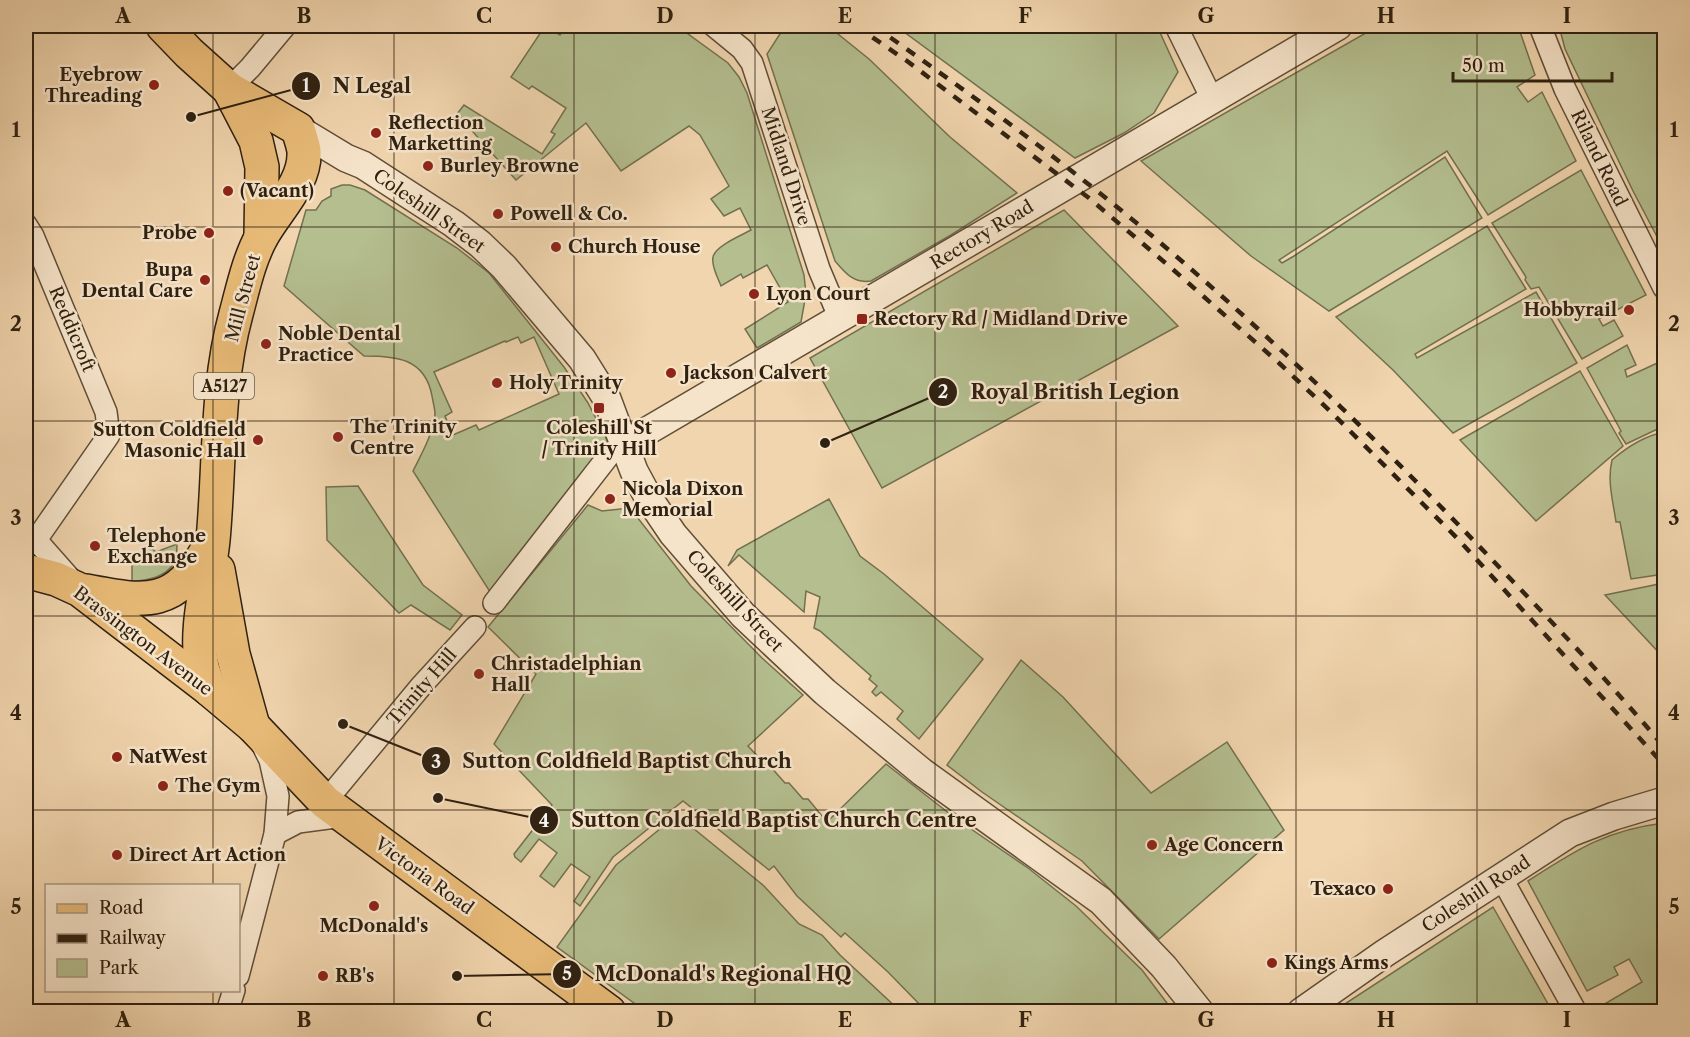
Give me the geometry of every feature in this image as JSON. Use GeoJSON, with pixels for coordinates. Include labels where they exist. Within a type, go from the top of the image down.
{"type":"FeatureCollection","features":[{"type":"Feature","properties":{"kind":"main road","name":"A5127"},"geometry":{"type":"LineString","coordinates":[[163,26],[229,89],[293,126]]}},
{"type":"Feature","properties":{"kind":"main road","name":"A5127"},"geometry":{"type":"LineString","coordinates":[[229,89],[259,154]]}},
{"type":"Feature","properties":{"kind":"main road"},"geometry":{"type":"LineString","coordinates":[[293,126],[304,152],[301,168]]}},
{"type":"Feature","properties":{"kind":"main road","name":"Mill Street"},"geometry":{"type":"LineString","coordinates":[[259,154],[261,237]]}},
{"type":"Feature","properties":{"kind":"main road","name":"Mill Street"},"geometry":{"type":"LineString","coordinates":[[209,689],[202,666],[200,646],[202,615],[213,540],[216,464],[225,376],[235,316],[261,237],[286,201],[301,168]]}},
{"type":"Feature","properties":{"kind":"main road","name":"Mill Street"},"geometry":{"type":"LineString","coordinates":[[80,590],[126,599],[156,596],[176,588],[190,577],[213,540]]}},
{"type":"Feature","properties":{"kind":"main road","name":"Mill Street"},"geometry":{"type":"LineString","coordinates":[[213,540],[233,654],[253,726]]}},
{"type":"Feature","properties":{"kind":"main road","name":"Brassington Avenue"},"geometry":{"type":"LineString","coordinates":[[26,571],[56,579],[80,590],[209,689],[253,726]]}},
{"type":"Feature","properties":{"kind":"main road","name":"Victoria Road"},"geometry":{"type":"LineString","coordinates":[[253,726],[334,809],[609,1011]]}},
{"type":"Feature","properties":{"kind":"street"},"geometry":{"type":"LineString","coordinates":[[229,89],[285,26]]}},
{"type":"Feature","properties":{"kind":"street","name":"Midland Drive"},"geometry":{"type":"LineString","coordinates":[[714,26],[742,49],[752,63],[819,269],[840,319]]}},
{"type":"Feature","properties":{"kind":"street"},"geometry":{"type":"LineString","coordinates":[[1176,26],[1212,99]]}},
{"type":"Feature","properties":{"kind":"street","name":"Rectory Road"},"geometry":{"type":"LineString","coordinates":[[625,444],[1338,26]]}},
{"type":"Feature","properties":{"kind":"street","name":"Riland Road"},"geometry":{"type":"LineString","coordinates":[[1540,26],[1565,89],[1665,288]]}},
{"type":"Feature","properties":{"kind":"street"},"geometry":{"type":"LineString","coordinates":[[293,126],[268,130],[259,154],[273,171],[301,168],[346,158]]}},
{"type":"Feature","properties":{"kind":"street","name":"Coleshill Street"},"geometry":{"type":"LineString","coordinates":[[293,126],[346,158],[363,165],[454,224],[504,267],[582,359],[607,399],[634,471],[648,497],[673,534],[743,615],[825,692],[922,772],[1101,901],[1164,967],[1194,1004],[1213,1011]]}},
{"type":"Feature","properties":{"kind":"street","name":"Reddicroft"},"geometry":{"type":"LineString","coordinates":[[26,225],[33,236],[106,412],[109,435],[31,537]]}},
{"type":"Feature","properties":{"kind":"street"},"geometry":{"type":"LineString","coordinates":[[494,603],[610,454],[625,444]]}},
{"type":"Feature","properties":{"kind":"street"},"geometry":{"type":"LineString","coordinates":[[31,537],[80,590]]}},
{"type":"Feature","properties":{"kind":"street","name":"Trinity Hill"},"geometry":{"type":"LineString","coordinates":[[334,809],[422,686],[475,627]]}},
{"type":"Feature","properties":{"kind":"street"},"geometry":{"type":"LineString","coordinates":[[240,968],[275,834],[279,796],[270,760],[253,726]]}},
{"type":"Feature","properties":{"kind":"street","name":"Coleshill Road"},"geometry":{"type":"LineString","coordinates":[[1300,1011],[1570,833],[1614,816],[1665,801]]}},
{"type":"Feature","properties":{"kind":"street"},"geometry":{"type":"LineString","coordinates":[[275,834],[298,822],[334,809]]}},
{"type":"Feature","properties":{"kind":"street"},"geometry":{"type":"LineString","coordinates":[[1501,877],[1576,1011]]}},
{"type":"Feature","properties":{"kind":"street"},"geometry":{"type":"LineString","coordinates":[[228,1011],[233,992]]}},
{"type":"Feature","properties":{"kind":"green space"},"geometry":{"type":"Polygon","coordinates":[[[545,26],[560,35],[566,26],[677,26],[728,63],[739,77],[747,93],[804,275],[806,294],[801,322],[757,348],[745,329],[788,302],[767,265],[743,278],[741,274],[721,286],[713,264],[715,253],[724,245],[751,230],[740,208],[724,216],[711,199],[729,186],[700,135],[689,126],[621,171],[586,123],[516,180],[457,114],[464,105],[542,154],[555,134],[551,132],[566,108],[532,86],[529,89],[511,77],[545,26]]]}},
{"type":"Feature","properties":{"kind":"green space"},"geometry":{"type":"Polygon","coordinates":[[[785,26],[828,26],[869,59],[950,137],[1017,193],[951,235],[871,281],[860,281],[850,277],[835,261],[767,54],[785,26]]]}},
{"type":"Feature","properties":{"kind":"green space"},"geometry":{"type":"Polygon","coordinates":[[[896,26],[1157,26],[1178,72],[1154,113],[1124,133],[1075,158],[896,26]]]}},
{"type":"Feature","properties":{"kind":"green space"},"geometry":{"type":"Polygon","coordinates":[[[1378,26],[1518,26],[1535,75],[1517,87],[1528,102],[1542,92],[1576,161],[1488,215],[1447,151],[1279,260],[1282,263],[1294,256],[1445,157],[1482,218],[1329,311],[1251,256],[1141,161],[1378,26]]]}},
{"type":"Feature","properties":{"kind":"green space"},"geometry":{"type":"Polygon","coordinates":[[[1559,26],[1664,26],[1664,250],[1565,49],[1559,26]]]}},
{"type":"Feature","properties":{"kind":"green space"},"geometry":{"type":"Polygon","coordinates":[[[1581,170],[1646,295],[1599,319],[1603,326],[1614,320],[1623,336],[1582,359],[1539,287],[1531,289],[1525,280],[1526,277],[1492,223],[1581,170]]]}},
{"type":"Feature","properties":{"kind":"green space"},"geometry":{"type":"Polygon","coordinates":[[[350,185],[365,190],[457,248],[489,273],[564,367],[588,403],[608,442],[492,595],[413,471],[430,436],[435,414],[432,396],[423,374],[416,367],[398,359],[364,356],[284,286],[306,210],[316,210],[322,201],[331,196],[331,189],[350,185]],[[518,337],[505,341],[434,372],[452,412],[445,416],[453,435],[476,425],[479,430],[559,394],[534,337],[521,343],[518,337]]]}},
{"type":"Feature","properties":{"kind":"green space"},"geometry":{"type":"Polygon","coordinates":[[[1064,210],[1178,326],[882,488],[810,358],[1064,210]]]}},
{"type":"Feature","properties":{"kind":"green space"},"geometry":{"type":"Polygon","coordinates":[[[1487,226],[1526,289],[1415,354],[1417,358],[1536,292],[1577,363],[1453,433],[1393,370],[1336,317],[1487,226]]]}},
{"type":"Feature","properties":{"kind":"green space"},"geometry":{"type":"Polygon","coordinates":[[[1627,345],[1636,365],[1625,370],[1627,377],[1664,360],[1664,426],[1626,444],[1587,368],[1627,345]]]}},
{"type":"Feature","properties":{"kind":"green space"},"geometry":{"type":"Polygon","coordinates":[[[1580,371],[1623,446],[1536,521],[1460,440],[1580,371]]]}},
{"type":"Feature","properties":{"kind":"green space"},"geometry":{"type":"Polygon","coordinates":[[[1664,432],[1664,574],[1631,579],[1620,522],[1616,522],[1612,499],[1610,476],[1612,460],[1636,443],[1664,432]]]}},
{"type":"Feature","properties":{"kind":"green space"},"geometry":{"type":"Polygon","coordinates":[[[358,486],[423,585],[462,615],[450,630],[411,605],[399,613],[327,540],[326,487],[358,486]]]}},
{"type":"Feature","properties":{"kind":"green space"},"geometry":{"type":"Polygon","coordinates":[[[829,499],[860,556],[983,659],[919,739],[897,719],[903,711],[881,692],[876,696],[872,692],[877,686],[869,679],[871,676],[814,628],[820,597],[806,591],[804,612],[739,555],[728,566],[737,550],[829,499]]]}},
{"type":"Feature","properties":{"kind":"green space"},"geometry":{"type":"Polygon","coordinates":[[[588,505],[602,511],[630,508],[691,586],[762,658],[803,695],[748,746],[785,783],[789,783],[803,799],[808,799],[827,822],[886,764],[955,818],[1028,868],[1076,906],[1142,970],[1173,1011],[926,1011],[845,933],[841,937],[797,896],[774,866],[769,870],[683,801],[613,857],[580,906],[574,901],[590,877],[571,864],[554,887],[540,876],[557,853],[539,839],[521,862],[515,857],[514,854],[552,805],[494,744],[536,674],[488,627],[588,505]]]}},
{"type":"Feature","properties":{"kind":"green space"},"geometry":{"type":"Polygon","coordinates":[[[177,544],[177,554],[171,568],[150,579],[132,581],[132,560],[148,545],[156,552],[177,544]]]}},
{"type":"Feature","properties":{"kind":"green space"},"geometry":{"type":"Polygon","coordinates":[[[1664,583],[1664,658],[1605,595],[1664,583]]]}},
{"type":"Feature","properties":{"kind":"green space"},"geometry":{"type":"Polygon","coordinates":[[[1021,660],[1063,697],[1151,793],[1227,742],[1284,830],[1159,939],[1082,861],[947,765],[1021,660]]]}},
{"type":"Feature","properties":{"kind":"green space"},"geometry":{"type":"Polygon","coordinates":[[[677,815],[764,886],[799,924],[822,935],[900,1011],[645,1011],[557,947],[616,865],[677,815]]]}},
{"type":"Feature","properties":{"kind":"green space"},"geometry":{"type":"Polygon","coordinates":[[[1664,823],[1664,1011],[1597,1011],[1596,1009],[1642,982],[1629,959],[1614,967],[1618,975],[1587,991],[1528,881],[1577,851],[1608,836],[1643,826],[1664,823]]]}},
{"type":"Feature","properties":{"kind":"green space"},"geometry":{"type":"Polygon","coordinates":[[[1493,907],[1552,1011],[1334,1011],[1493,907]]]}},
{"type":"Feature","properties":{"kind":"railway"},"geometry":{"type":"LineString","coordinates":[[856,26],[907,61],[1089,198],[1279,363],[1457,538],[1664,765]]}},
{"type":"Feature","properties":{"kind":"railway"},"geometry":{"type":"LineString","coordinates":[[874,26],[987,107],[1098,192],[1170,251],[1256,327],[1380,445],[1460,527],[1584,656],[1664,747]]}},
{"type":"Feature","properties":{"kind":"place","name":"Eyebrow Threading"},"geometry":{"type":"Point","coordinates":[154,85]}},
{"type":"Feature","properties":{"kind":"place","name":"N Legal"},"geometry":{"type":"Point","coordinates":[191,117]}},
{"type":"Feature","properties":{"kind":"place","name":"Reflection Marketting"},"geometry":{"type":"Point","coordinates":[376,133]}},
{"type":"Feature","properties":{"kind":"place","name":"Burley Browne"},"geometry":{"type":"Point","coordinates":[428,166]}},
{"type":"Feature","properties":{"kind":"place","name":"(Vacant)"},"geometry":{"type":"Point","coordinates":[228,191]}},
{"type":"Feature","properties":{"kind":"place","name":"Powell & Co."},"geometry":{"type":"Point","coordinates":[498,214]}},
{"type":"Feature","properties":{"kind":"place","name":"Probe"},"geometry":{"type":"Point","coordinates":[209,233]}},
{"type":"Feature","properties":{"kind":"place","name":"Church House"},"geometry":{"type":"Point","coordinates":[556,247]}},
{"type":"Feature","properties":{"kind":"place","name":"Bupa Dental Care"},"geometry":{"type":"Point","coordinates":[205,280]}},
{"type":"Feature","properties":{"kind":"place","name":"Lyon Court"},"geometry":{"type":"Point","coordinates":[754,294]}},
{"type":"Feature","properties":{"kind":"place","name":"Hobbyrail"},"geometry":{"type":"Point","coordinates":[1629,310]}},
{"type":"Feature","properties":{"kind":"place","name":"Rectory Rd / Midland Drive"},"geometry":{"type":"Point","coordinates":[862,319]}},
{"type":"Feature","properties":{"kind":"place","name":"Noble Dental Practice"},"geometry":{"type":"Point","coordinates":[266,344]}},
{"type":"Feature","properties":{"kind":"place","name":"Jackson Calvert"},"geometry":{"type":"Point","coordinates":[671,373]}},
{"type":"Feature","properties":{"kind":"place","name":"Holy Trinity"},"geometry":{"type":"Point","coordinates":[497,383]}},
{"type":"Feature","properties":{"kind":"place","name":"Coleshill St / Trinity Hill"},"geometry":{"type":"Point","coordinates":[599,408]}},
{"type":"Feature","properties":{"kind":"place","name":"The Trinity Centre"},"geometry":{"type":"Point","coordinates":[338,437]}},
{"type":"Feature","properties":{"kind":"place","name":"Sutton Coldfield Masonic Hall"},"geometry":{"type":"Point","coordinates":[258,440]}},
{"type":"Feature","properties":{"kind":"place","name":"Royal British Legion"},"geometry":{"type":"Point","coordinates":[825,443]}},
{"type":"Feature","properties":{"kind":"place","name":"Nicola Dixon Memorial"},"geometry":{"type":"Point","coordinates":[610,499]}},
{"type":"Feature","properties":{"kind":"place","name":"Telephone Exchange"},"geometry":{"type":"Point","coordinates":[95,546]}},
{"type":"Feature","properties":{"kind":"place","name":"Christadelphian Hall"},"geometry":{"type":"Point","coordinates":[479,674]}},
{"type":"Feature","properties":{"kind":"place","name":"Sutton Coldfield Baptist Church"},"geometry":{"type":"Point","coordinates":[343,724]}},
{"type":"Feature","properties":{"kind":"place","name":"NatWest"},"geometry":{"type":"Point","coordinates":[117,757]}},
{"type":"Feature","properties":{"kind":"place","name":"The Gym"},"geometry":{"type":"Point","coordinates":[163,786]}},
{"type":"Feature","properties":{"kind":"place","name":"Sutton Coldfield Baptist Church Centre"},"geometry":{"type":"Point","coordinates":[438,798]}},
{"type":"Feature","properties":{"kind":"place","name":"Age Concern"},"geometry":{"type":"Point","coordinates":[1152,845]}},
{"type":"Feature","properties":{"kind":"place","name":"Direct Art Action"},"geometry":{"type":"Point","coordinates":[117,855]}},
{"type":"Feature","properties":{"kind":"place","name":"Texaco"},"geometry":{"type":"Point","coordinates":[1388,889]}},
{"type":"Feature","properties":{"kind":"place","name":"McDonald's"},"geometry":{"type":"Point","coordinates":[374,906]}},
{"type":"Feature","properties":{"kind":"place","name":"Kings Arms"},"geometry":{"type":"Point","coordinates":[1272,963]}},
{"type":"Feature","properties":{"kind":"place","name":"RB's"},"geometry":{"type":"Point","coordinates":[323,976]}},
{"type":"Feature","properties":{"kind":"place","name":"McDonald's Regional HQ"},"geometry":{"type":"Point","coordinates":[457,976]}}]}
